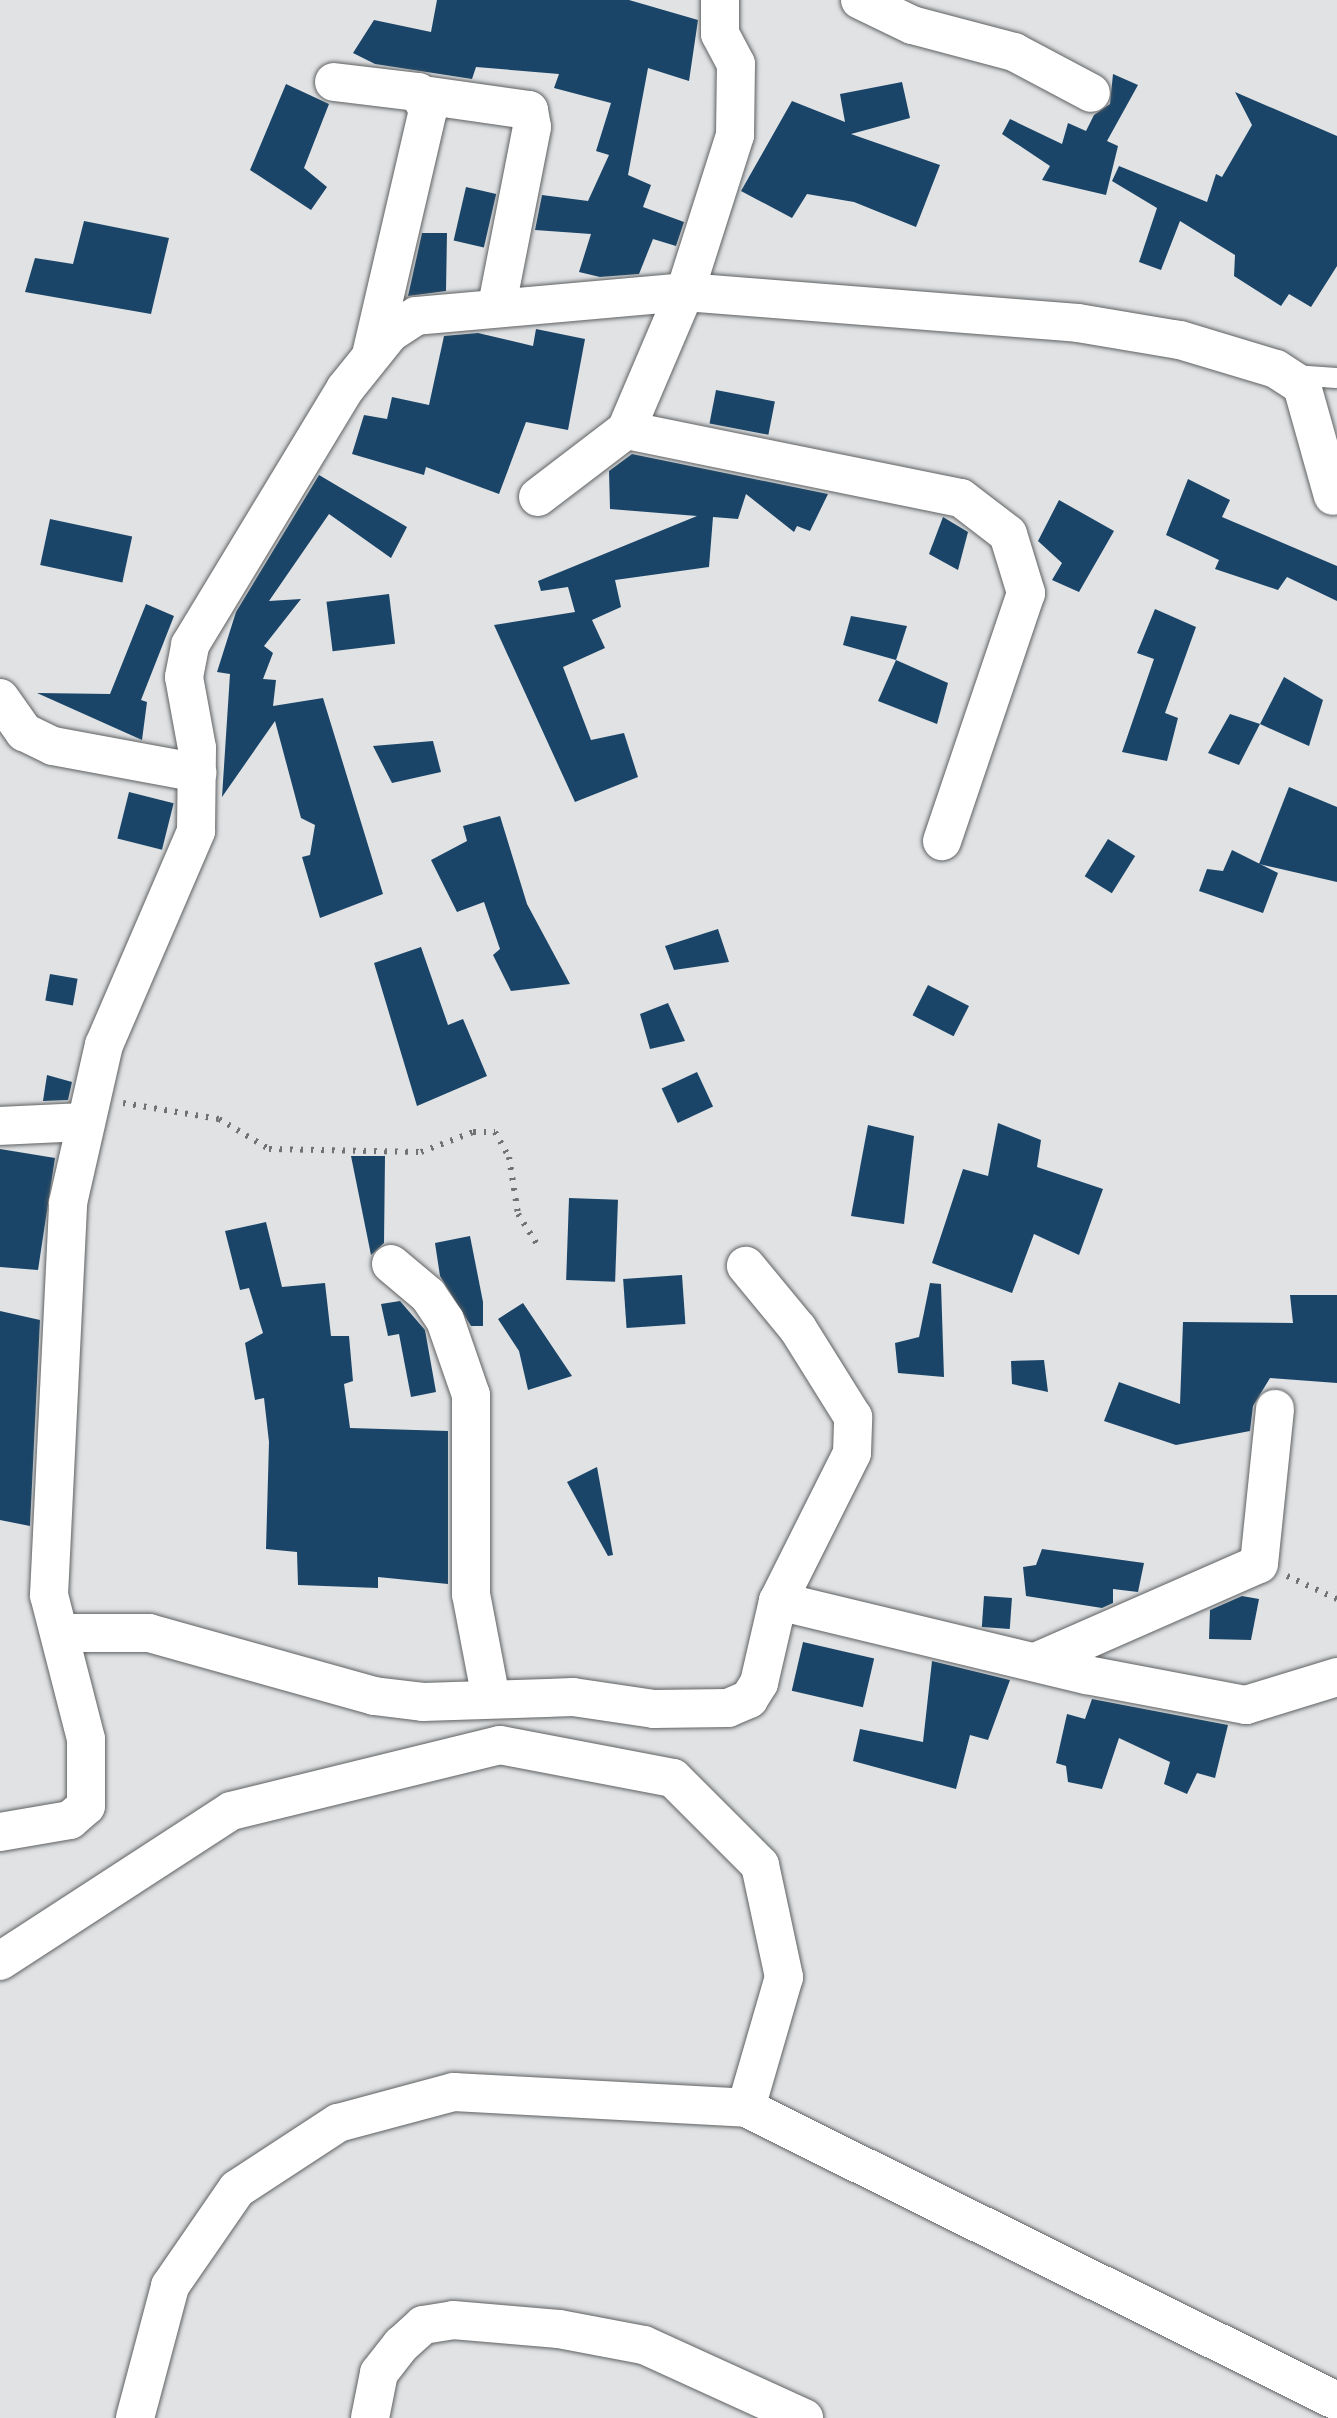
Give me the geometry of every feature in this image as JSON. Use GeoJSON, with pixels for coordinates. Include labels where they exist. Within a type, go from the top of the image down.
{"type":"FeatureCollection","features":[{"type":"Feature","properties":{"kind":"street"},"geometry":{"type":"LineString","coordinates":[[538,497],[626,430],[685,292],[735,134],[736,64],[720,34],[720,0]]}},
{"type":"Feature","properties":{"kind":"street"},"geometry":{"type":"LineString","coordinates":[[860,0],[920,13],[1014,52],[1090,93]]}},
{"type":"Feature","properties":{"kind":"street"},"geometry":{"type":"LineString","coordinates":[[334,82],[529,110],[532,127],[497,306]]}},
{"type":"Feature","properties":{"kind":"street"},"geometry":{"type":"LineString","coordinates":[[371,354],[428,110],[423,95]]}},
{"type":"Feature","properties":{"kind":"street"},"geometry":{"type":"LineString","coordinates":[[0,1832],[70,1820],[86,1806],[86,1739],[62,1633],[49,1595],[68,1203],[104,1045],[196,831],[198,774],[184,676],[190,645],[371,354],[416,316],[685,292],[1078,323],[1180,340],[1291,375],[1302,386],[1333,496]]}},
{"type":"Feature","properties":{"kind":"street"},"geometry":{"type":"LineString","coordinates":[[626,430],[961,498],[1008,534],[1026,593],[942,841]]}},
{"type":"Feature","properties":{"kind":"street"},"geometry":{"type":"LineString","coordinates":[[0,698],[24,732],[53,746],[198,774]]}},
{"type":"Feature","properties":{"kind":"street"},"geometry":{"type":"LineString","coordinates":[[0,1126],[89,1111]]}},
{"type":"Feature","properties":{"kind":"street"},"geometry":{"type":"LineString","coordinates":[[392,1264],[428,1295],[444,1320],[471,1395],[471,1594],[490,1700]]}},
{"type":"Feature","properties":{"kind":"street"},"geometry":{"type":"LineString","coordinates":[[62,1633],[150,1633],[374,1696],[490,1700],[574,1697],[654,1708],[728,1708],[749,1698],[759,1684],[778,1602],[852,1453],[852,1417],[798,1329],[746,1266]]}},
{"type":"Feature","properties":{"kind":"street"},"geometry":{"type":"LineString","coordinates":[[1038,1661],[1259,1564],[1275,1409]]}},
{"type":"Feature","properties":{"kind":"street"},"geometry":{"type":"LineString","coordinates":[[778,1602],[1246,1705],[1337,1677]]}},
{"type":"Feature","properties":{"kind":"street"},"geometry":{"type":"LineString","coordinates":[[0,1961],[231,1811],[500,1745],[674,1778],[760,1866],[784,1977],[746,2108]]}},
{"type":"Feature","properties":{"kind":"street"},"geometry":{"type":"LineString","coordinates":[[135,2418],[170,2286],[236,2188],[338,2123],[454,2092],[746,2108],[1337,2401]]}},
{"type":"Feature","properties":{"kind":"street"},"geometry":{"type":"LineString","coordinates":[[370,2418],[379,2373],[401,2345],[423,2325],[453,2320],[560,2329],[644,2344],[804,2418]]}},
{"type":"Feature","properties":{"kind":"lane"},"geometry":{"type":"LineString","coordinates":[[1291,375],[1337,378]]}},
{"type":"Feature","properties":{"kind":"path"},"geometry":{"type":"LineString","coordinates":[[89,1111],[205,1115],[269,1150],[421,1152],[473,1132],[495,1132],[509,1157],[518,1214],[540,1248]]}},
{"type":"Feature","properties":{"kind":"path"},"geometry":{"type":"LineString","coordinates":[[1259,1564],[1337,1599]]}},
{"type":"Feature","properties":{"kind":"building"},"geometry":{"type":"Polygon","coordinates":[[[437,0],[629,0],[698,20],[689,81],[648,68],[628,175],[651,185],[643,207],[684,222],[676,246],[653,239],[639,274],[600,277],[579,272],[591,234],[535,230],[542,195],[588,201],[609,155],[596,151],[611,103],[554,88],[559,74],[476,67],[472,79],[375,64],[353,53],[374,20],[431,32],[437,0]]]}},
{"type":"Feature","properties":{"kind":"building"},"geometry":{"type":"Polygon","coordinates":[[[1113,74],[1138,85],[1107,141],[1118,146],[1106,195],[1042,180],[1050,166],[1002,134],[1010,119],[1062,144],[1068,123],[1086,131],[1094,115],[1110,104],[1113,74]]]}},
{"type":"Feature","properties":{"kind":"building"},"geometry":{"type":"Polygon","coordinates":[[[902,82],[910,118],[851,134],[940,165],[916,227],[854,202],[807,194],[792,218],[741,191],[792,101],[845,122],[840,94],[902,82]]]}},
{"type":"Feature","properties":{"kind":"building"},"geometry":{"type":"Polygon","coordinates":[[[286,84],[329,104],[304,168],[327,187],[311,210],[250,170],[286,84]]]}},
{"type":"Feature","properties":{"kind":"building"},"geometry":{"type":"Polygon","coordinates":[[[1235,92],[1337,136],[1337,266],[1311,307],[1289,294],[1281,306],[1234,276],[1235,255],[1180,221],[1161,270],[1139,262],[1157,208],[1112,181],[1119,166],[1207,202],[1216,174],[1222,177],[1252,125],[1235,92]]]}},
{"type":"Feature","properties":{"kind":"building"},"geometry":{"type":"Polygon","coordinates":[[[466,187],[496,194],[484,248],[454,241],[466,187]]]}},
{"type":"Feature","properties":{"kind":"building"},"geometry":{"type":"Polygon","coordinates":[[[84,221],[169,238],[151,314],[25,292],[35,258],[73,264],[84,221]]]}},
{"type":"Feature","properties":{"kind":"building"},"geometry":{"type":"Polygon","coordinates":[[[422,233],[447,233],[446,291],[408,296],[422,233]]]}},
{"type":"Feature","properties":{"kind":"building"},"geometry":{"type":"Polygon","coordinates":[[[536,329],[585,339],[568,430],[526,422],[499,494],[426,467],[424,475],[352,454],[364,415],[387,419],[392,397],[429,405],[444,336],[478,333],[533,346],[536,329]]]}},
{"type":"Feature","properties":{"kind":"building"},"geometry":{"type":"Polygon","coordinates":[[[716,390],[775,401],[768,435],[710,423],[716,390]]]}},
{"type":"Feature","properties":{"kind":"building"},"geometry":{"type":"Polygon","coordinates":[[[632,454],[828,494],[810,531],[797,526],[794,532],[746,494],[738,519],[713,517],[709,567],[615,580],[621,607],[592,620],[605,648],[563,667],[591,740],[624,733],[638,777],[575,802],[494,625],[575,612],[568,587],[541,591],[538,581],[697,516],[610,509],[609,471],[632,454]]]}},
{"type":"Feature","properties":{"kind":"building"},"geometry":{"type":"Polygon","coordinates":[[[319,475],[407,527],[391,558],[329,514],[269,601],[301,599],[264,646],[273,653],[263,679],[276,680],[273,706],[323,698],[383,894],[320,918],[302,857],[310,855],[315,825],[301,818],[275,721],[222,797],[230,674],[217,672],[236,612],[319,475]]]}},
{"type":"Feature","properties":{"kind":"building"},"geometry":{"type":"Polygon","coordinates":[[[1188,479],[1230,500],[1222,517],[1337,566],[1337,601],[1287,577],[1278,590],[1215,569],[1219,560],[1166,535],[1188,479]]]}},
{"type":"Feature","properties":{"kind":"building"},"geometry":{"type":"Polygon","coordinates":[[[1059,500],[1114,531],[1079,592],[1052,580],[1062,563],[1038,541],[1059,500]]]}},
{"type":"Feature","properties":{"kind":"building"},"geometry":{"type":"Polygon","coordinates":[[[943,517],[968,532],[958,570],[929,554],[943,517]]]}},
{"type":"Feature","properties":{"kind":"building"},"geometry":{"type":"Polygon","coordinates":[[[50,519],[132,536],[122,582],[40,565],[50,519]]]}},
{"type":"Feature","properties":{"kind":"building"},"geometry":{"type":"Polygon","coordinates":[[[389,594],[395,644],[333,651],[326,602],[389,594]]]}},
{"type":"Feature","properties":{"kind":"building"},"geometry":{"type":"Polygon","coordinates":[[[146,604],[174,616],[141,700],[147,702],[142,740],[37,693],[110,694],[146,604]]]}},
{"type":"Feature","properties":{"kind":"building"},"geometry":{"type":"Polygon","coordinates":[[[1155,609],[1196,627],[1165,713],[1178,718],[1167,761],[1122,752],[1154,659],[1137,653],[1155,609]]]}},
{"type":"Feature","properties":{"kind":"building"},"geometry":{"type":"Polygon","coordinates":[[[851,616],[907,626],[896,660],[843,645],[851,616]]]}},
{"type":"Feature","properties":{"kind":"building"},"geometry":{"type":"Polygon","coordinates":[[[896,660],[948,683],[937,724],[878,701],[896,660]]]}},
{"type":"Feature","properties":{"kind":"building"},"geometry":{"type":"Polygon","coordinates":[[[1284,677],[1323,700],[1309,746],[1260,724],[1284,677]]]}},
{"type":"Feature","properties":{"kind":"building"},"geometry":{"type":"Polygon","coordinates":[[[1230,714],[1260,724],[1239,765],[1208,753],[1230,714]]]}},
{"type":"Feature","properties":{"kind":"building"},"geometry":{"type":"Polygon","coordinates":[[[433,741],[441,772],[392,783],[373,746],[433,741]]]}},
{"type":"Feature","properties":{"kind":"building"},"geometry":{"type":"Polygon","coordinates":[[[1289,787],[1337,807],[1337,882],[1259,864],[1289,787]]]}},
{"type":"Feature","properties":{"kind":"building"},"geometry":{"type":"Polygon","coordinates":[[[129,792],[174,803],[162,850],[117,839],[129,792]]]}},
{"type":"Feature","properties":{"kind":"building"},"geometry":{"type":"Polygon","coordinates":[[[500,816],[527,904],[570,984],[511,991],[493,955],[500,949],[484,902],[457,912],[431,860],[467,841],[463,826],[500,816]]]}},
{"type":"Feature","properties":{"kind":"building"},"geometry":{"type":"Polygon","coordinates":[[[1108,839],[1135,856],[1112,893],[1085,876],[1108,839]]]}},
{"type":"Feature","properties":{"kind":"building"},"geometry":{"type":"Polygon","coordinates":[[[1232,850],[1278,873],[1263,913],[1199,891],[1207,869],[1223,871],[1232,850]]]}},
{"type":"Feature","properties":{"kind":"building"},"geometry":{"type":"Polygon","coordinates":[[[718,929],[729,962],[674,970],[665,946],[718,929]]]}},
{"type":"Feature","properties":{"kind":"building"},"geometry":{"type":"Polygon","coordinates":[[[421,947],[448,1025],[463,1019],[487,1076],[417,1106],[374,963],[421,947]]]}},
{"type":"Feature","properties":{"kind":"building"},"geometry":{"type":"Polygon","coordinates":[[[50,974],[78,979],[73,1005],[45,1001],[50,974]]]}},
{"type":"Feature","properties":{"kind":"building"},"geometry":{"type":"Polygon","coordinates":[[[928,985],[969,1006],[954,1036],[913,1015],[928,985]]]}},
{"type":"Feature","properties":{"kind":"building"},"geometry":{"type":"Polygon","coordinates":[[[668,1003],[685,1041],[650,1049],[640,1014],[668,1003]]]}},
{"type":"Feature","properties":{"kind":"building"},"geometry":{"type":"Polygon","coordinates":[[[697,1072],[713,1106],[678,1123],[662,1088],[697,1072]]]}},
{"type":"Feature","properties":{"kind":"building"},"geometry":{"type":"Polygon","coordinates":[[[47,1075],[72,1082],[68,1100],[43,1101],[47,1075]]]}},
{"type":"Feature","properties":{"kind":"building"},"geometry":{"type":"Polygon","coordinates":[[[998,1123],[1041,1140],[1037,1167],[1103,1189],[1079,1255],[1034,1234],[1012,1293],[932,1263],[963,1169],[988,1176],[998,1123]]]}},
{"type":"Feature","properties":{"kind":"building"},"geometry":{"type":"Polygon","coordinates":[[[868,1125],[914,1136],[904,1224],[851,1216],[868,1125]]]}},
{"type":"Feature","properties":{"kind":"building"},"geometry":{"type":"Polygon","coordinates":[[[0,1149],[55,1158],[38,1270],[0,1267],[0,1149]]]}},
{"type":"Feature","properties":{"kind":"building"},"geometry":{"type":"Polygon","coordinates":[[[351,1156],[385,1156],[384,1243],[371,1255],[351,1156]]]}},
{"type":"Feature","properties":{"kind":"building"},"geometry":{"type":"Polygon","coordinates":[[[569,1198],[618,1200],[615,1282],[566,1280],[569,1198]]]}},
{"type":"Feature","properties":{"kind":"building"},"geometry":{"type":"Polygon","coordinates":[[[266,1222],[282,1287],[325,1283],[331,1336],[349,1336],[353,1381],[344,1384],[350,1428],[448,1431],[448,1584],[378,1577],[378,1588],[298,1585],[297,1552],[266,1549],[269,1442],[264,1398],[255,1400],[245,1343],[263,1333],[249,1288],[240,1290],[225,1231],[266,1222]]]}},
{"type":"Feature","properties":{"kind":"building"},"geometry":{"type":"Polygon","coordinates":[[[470,1236],[483,1302],[483,1326],[471,1326],[440,1276],[435,1243],[470,1236]]]}},
{"type":"Feature","properties":{"kind":"building"},"geometry":{"type":"Polygon","coordinates":[[[682,1275],[685,1324],[627,1328],[623,1279],[682,1275]]]}},
{"type":"Feature","properties":{"kind":"building"},"geometry":{"type":"Polygon","coordinates":[[[930,1283],[941,1284],[944,1377],[898,1373],[895,1343],[919,1337],[930,1283]]]}},
{"type":"Feature","properties":{"kind":"building"},"geometry":{"type":"Polygon","coordinates":[[[1290,1295],[1337,1295],[1337,1383],[1270,1378],[1253,1406],[1250,1431],[1176,1445],[1104,1421],[1119,1382],[1180,1404],[1183,1322],[1293,1323],[1290,1295]]]}},
{"type":"Feature","properties":{"kind":"building"},"geometry":{"type":"Polygon","coordinates":[[[400,1301],[425,1330],[436,1392],[411,1397],[399,1334],[388,1336],[381,1304],[400,1301]]]}},
{"type":"Feature","properties":{"kind":"building"},"geometry":{"type":"Polygon","coordinates":[[[523,1303],[572,1376],[528,1390],[519,1351],[498,1319],[523,1303]]]}},
{"type":"Feature","properties":{"kind":"building"},"geometry":{"type":"Polygon","coordinates":[[[0,1311],[40,1320],[30,1526],[0,1520],[0,1311]]]}},
{"type":"Feature","properties":{"kind":"building"},"geometry":{"type":"Polygon","coordinates":[[[1044,1360],[1048,1392],[1012,1384],[1011,1361],[1044,1360]]]}},
{"type":"Feature","properties":{"kind":"building"},"geometry":{"type":"Polygon","coordinates":[[[597,1467],[613,1555],[608,1556],[567,1482],[597,1467]]]}},
{"type":"Feature","properties":{"kind":"building"},"geometry":{"type":"Polygon","coordinates":[[[1042,1549],[1144,1563],[1138,1592],[1113,1589],[1113,1603],[1102,1608],[1026,1596],[1023,1567],[1036,1565],[1042,1549]]]}},
{"type":"Feature","properties":{"kind":"building"},"geometry":{"type":"Polygon","coordinates":[[[984,1596],[1012,1598],[1010,1629],[982,1627],[984,1596]]]}},
{"type":"Feature","properties":{"kind":"building"},"geometry":{"type":"Polygon","coordinates":[[[1242,1596],[1259,1599],[1251,1640],[1209,1639],[1210,1610],[1242,1596]]]}},
{"type":"Feature","properties":{"kind":"building"},"geometry":{"type":"Polygon","coordinates":[[[803,1642],[874,1658],[863,1707],[792,1691],[803,1642]]]}},
{"type":"Feature","properties":{"kind":"building"},"geometry":{"type":"Polygon","coordinates":[[[932,1661],[1010,1680],[988,1740],[970,1735],[956,1789],[853,1761],[860,1729],[923,1742],[932,1661]]]}},
{"type":"Feature","properties":{"kind":"building"},"geometry":{"type":"Polygon","coordinates":[[[1092,1699],[1228,1725],[1215,1778],[1197,1773],[1187,1794],[1164,1784],[1170,1762],[1119,1738],[1102,1789],[1068,1782],[1066,1766],[1056,1763],[1067,1714],[1085,1719],[1092,1699]]]}}]}
